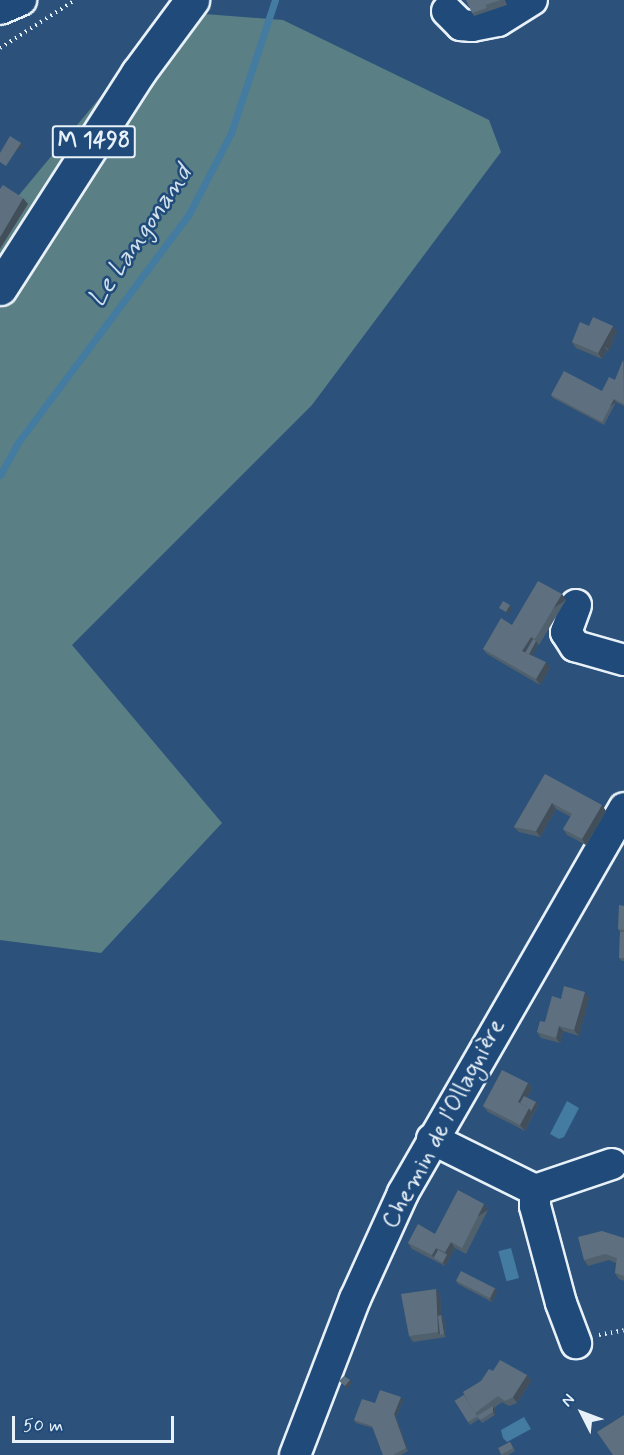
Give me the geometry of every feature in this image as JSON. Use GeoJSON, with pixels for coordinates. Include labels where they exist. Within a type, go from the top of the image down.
{"type":"FeatureCollection","features":[{"type":"Feature","properties":{"kind":"main road","name":"M 1498"},"geometry":{"type":"LineString","coordinates":[[0,288],[138,73],[192,0]]}},
{"type":"Feature","properties":{"kind":"street"},"geometry":{"type":"LineString","coordinates":[[0,9],[21,0]]}},
{"type":"Feature","properties":{"kind":"street"},"geometry":{"type":"LineString","coordinates":[[447,11],[461,25],[472,26],[498,21],[532,0]]}},
{"type":"Feature","properties":{"kind":"street"},"geometry":{"type":"LineString","coordinates":[[576,605],[566,632],[575,646],[624,660]]}},
{"type":"Feature","properties":{"kind":"street","name":"Chemin de l'Ollagnière"},"geometry":{"type":"LineString","coordinates":[[295,1455],[355,1299],[432,1139],[624,808]]}},
{"type":"Feature","properties":{"kind":"street"},"geometry":{"type":"LineString","coordinates":[[432,1139],[535,1190],[612,1164]]}},
{"type":"Feature","properties":{"kind":"street"},"geometry":{"type":"LineString","coordinates":[[535,1190],[536,1206],[561,1303],[576,1343]]}},
{"type":"Feature","properties":{"kind":"path"},"geometry":{"type":"LineString","coordinates":[[0,48],[75,0]]}},
{"type":"Feature","properties":{"kind":"green space"},"geometry":{"type":"Polygon","coordinates":[[[166,11],[283,20],[489,120],[501,152],[312,405],[72,645],[222,823],[101,953],[0,940],[0,218],[136,54],[166,11]]]}},
{"type":"Feature","properties":{"kind":"water"},"geometry":{"type":"Polygon","coordinates":[[[567,1101],[579,1108],[564,1137],[559,1139],[550,1134],[567,1101]]]}},
{"type":"Feature","properties":{"kind":"water"},"geometry":{"type":"Polygon","coordinates":[[[511,1248],[519,1278],[506,1281],[498,1251],[511,1248]]]}},
{"type":"Feature","properties":{"kind":"water"},"geometry":{"type":"Polygon","coordinates":[[[524,1417],[531,1429],[507,1442],[501,1430],[524,1417]]]}},
{"type":"Feature","properties":{"kind":"building"},"geometry":{"type":"Polygon","coordinates":[[[466,0],[483,0],[487,8],[472,13],[466,0]]]}},
{"type":"Feature","properties":{"kind":"building"},"geometry":{"type":"Polygon","coordinates":[[[483,0],[501,0],[485,5],[483,0]]]}},
{"type":"Feature","properties":{"kind":"building"},"geometry":{"type":"Polygon","coordinates":[[[10,136],[21,143],[6,166],[0,162],[0,153],[10,136]]]}},
{"type":"Feature","properties":{"kind":"building"},"geometry":{"type":"Polygon","coordinates":[[[3,185],[23,198],[0,237],[0,189],[3,185]]]}},
{"type":"Feature","properties":{"kind":"building"},"geometry":{"type":"Polygon","coordinates":[[[593,317],[613,326],[598,353],[572,342],[580,322],[589,326],[593,317]]]}},
{"type":"Feature","properties":{"kind":"building"},"geometry":{"type":"Polygon","coordinates":[[[623,360],[624,404],[614,399],[602,422],[551,395],[564,371],[602,391],[609,377],[615,380],[623,360]]]}},
{"type":"Feature","properties":{"kind":"building"},"geometry":{"type":"Polygon","coordinates":[[[538,581],[562,594],[535,639],[531,637],[522,651],[546,662],[536,679],[483,649],[501,618],[512,625],[538,581]]]}},
{"type":"Feature","properties":{"kind":"building"},"geometry":{"type":"Polygon","coordinates":[[[503,601],[510,605],[506,612],[499,608],[503,601]]]}},
{"type":"Feature","properties":{"kind":"building"},"geometry":{"type":"Polygon","coordinates":[[[533,639],[536,641],[529,654],[525,653],[533,639]]]}},
{"type":"Feature","properties":{"kind":"building"},"geometry":{"type":"Polygon","coordinates":[[[545,774],[602,805],[582,839],[563,829],[572,814],[552,803],[536,831],[514,827],[545,774]]]}},
{"type":"Feature","properties":{"kind":"building"},"geometry":{"type":"Polygon","coordinates":[[[619,905],[624,906],[624,930],[618,929],[619,905]]]}},
{"type":"Feature","properties":{"kind":"building"},"geometry":{"type":"Polygon","coordinates":[[[620,932],[624,932],[624,958],[619,958],[620,932]]]}},
{"type":"Feature","properties":{"kind":"building"},"geometry":{"type":"Polygon","coordinates":[[[564,986],[585,992],[574,1030],[559,1026],[556,1038],[537,1032],[540,1021],[545,1022],[552,996],[561,999],[564,986]]]}},
{"type":"Feature","properties":{"kind":"building"},"geometry":{"type":"Polygon","coordinates":[[[502,1070],[528,1083],[518,1102],[529,1108],[520,1125],[483,1106],[502,1070]]]}},
{"type":"Feature","properties":{"kind":"building"},"geometry":{"type":"Polygon","coordinates":[[[524,1096],[536,1102],[531,1111],[520,1103],[524,1096]]]}},
{"type":"Feature","properties":{"kind":"building"},"geometry":{"type":"Polygon","coordinates":[[[458,1190],[484,1204],[462,1248],[451,1242],[445,1252],[436,1248],[432,1255],[408,1243],[418,1224],[435,1234],[458,1190]]]}},
{"type":"Feature","properties":{"kind":"building"},"geometry":{"type":"Polygon","coordinates":[[[602,1231],[624,1238],[624,1276],[615,1273],[617,1258],[605,1254],[584,1260],[578,1237],[602,1231]]]}},
{"type":"Feature","properties":{"kind":"building"},"geometry":{"type":"Polygon","coordinates":[[[438,1250],[447,1255],[442,1263],[434,1258],[438,1250]]]}},
{"type":"Feature","properties":{"kind":"building"},"geometry":{"type":"Polygon","coordinates":[[[461,1271],[495,1288],[490,1298],[456,1281],[461,1271]]]}},
{"type":"Feature","properties":{"kind":"building"},"geometry":{"type":"Polygon","coordinates":[[[436,1289],[438,1332],[409,1336],[401,1294],[436,1289]]]}},
{"type":"Feature","properties":{"kind":"building"},"geometry":{"type":"Polygon","coordinates":[[[441,1315],[444,1334],[440,1335],[438,1316],[441,1315]]]}},
{"type":"Feature","properties":{"kind":"building"},"geometry":{"type":"Polygon","coordinates":[[[500,1360],[527,1375],[513,1397],[505,1401],[498,1396],[475,1413],[463,1392],[481,1381],[489,1369],[493,1371],[500,1360]]]}},
{"type":"Feature","properties":{"kind":"building"},"geometry":{"type":"Polygon","coordinates":[[[344,1376],[350,1380],[345,1386],[339,1381],[344,1376]]]}},
{"type":"Feature","properties":{"kind":"building"},"geometry":{"type":"Polygon","coordinates":[[[380,1390],[401,1397],[394,1414],[406,1448],[393,1455],[383,1455],[372,1426],[354,1420],[362,1399],[375,1403],[380,1390]]]}},
{"type":"Feature","properties":{"kind":"building"},"geometry":{"type":"Polygon","coordinates":[[[464,1395],[477,1416],[468,1422],[455,1401],[464,1395]]]}},
{"type":"Feature","properties":{"kind":"building"},"geometry":{"type":"Polygon","coordinates":[[[493,1406],[493,1412],[480,1420],[477,1416],[493,1406]]]}},
{"type":"Feature","properties":{"kind":"building"},"geometry":{"type":"Polygon","coordinates":[[[624,1415],[624,1455],[613,1455],[597,1432],[624,1415]]]}},
{"type":"Feature","properties":{"kind":"building"},"geometry":{"type":"Polygon","coordinates":[[[510,1442],[513,1448],[502,1454],[498,1448],[510,1442]]]}},
{"type":"Feature","properties":{"kind":"waterway","name":"Le Langonand"},"geometry":{"type":"LineString","coordinates":[[0,475],[17,444],[189,214],[231,133],[275,0]]}}]}
